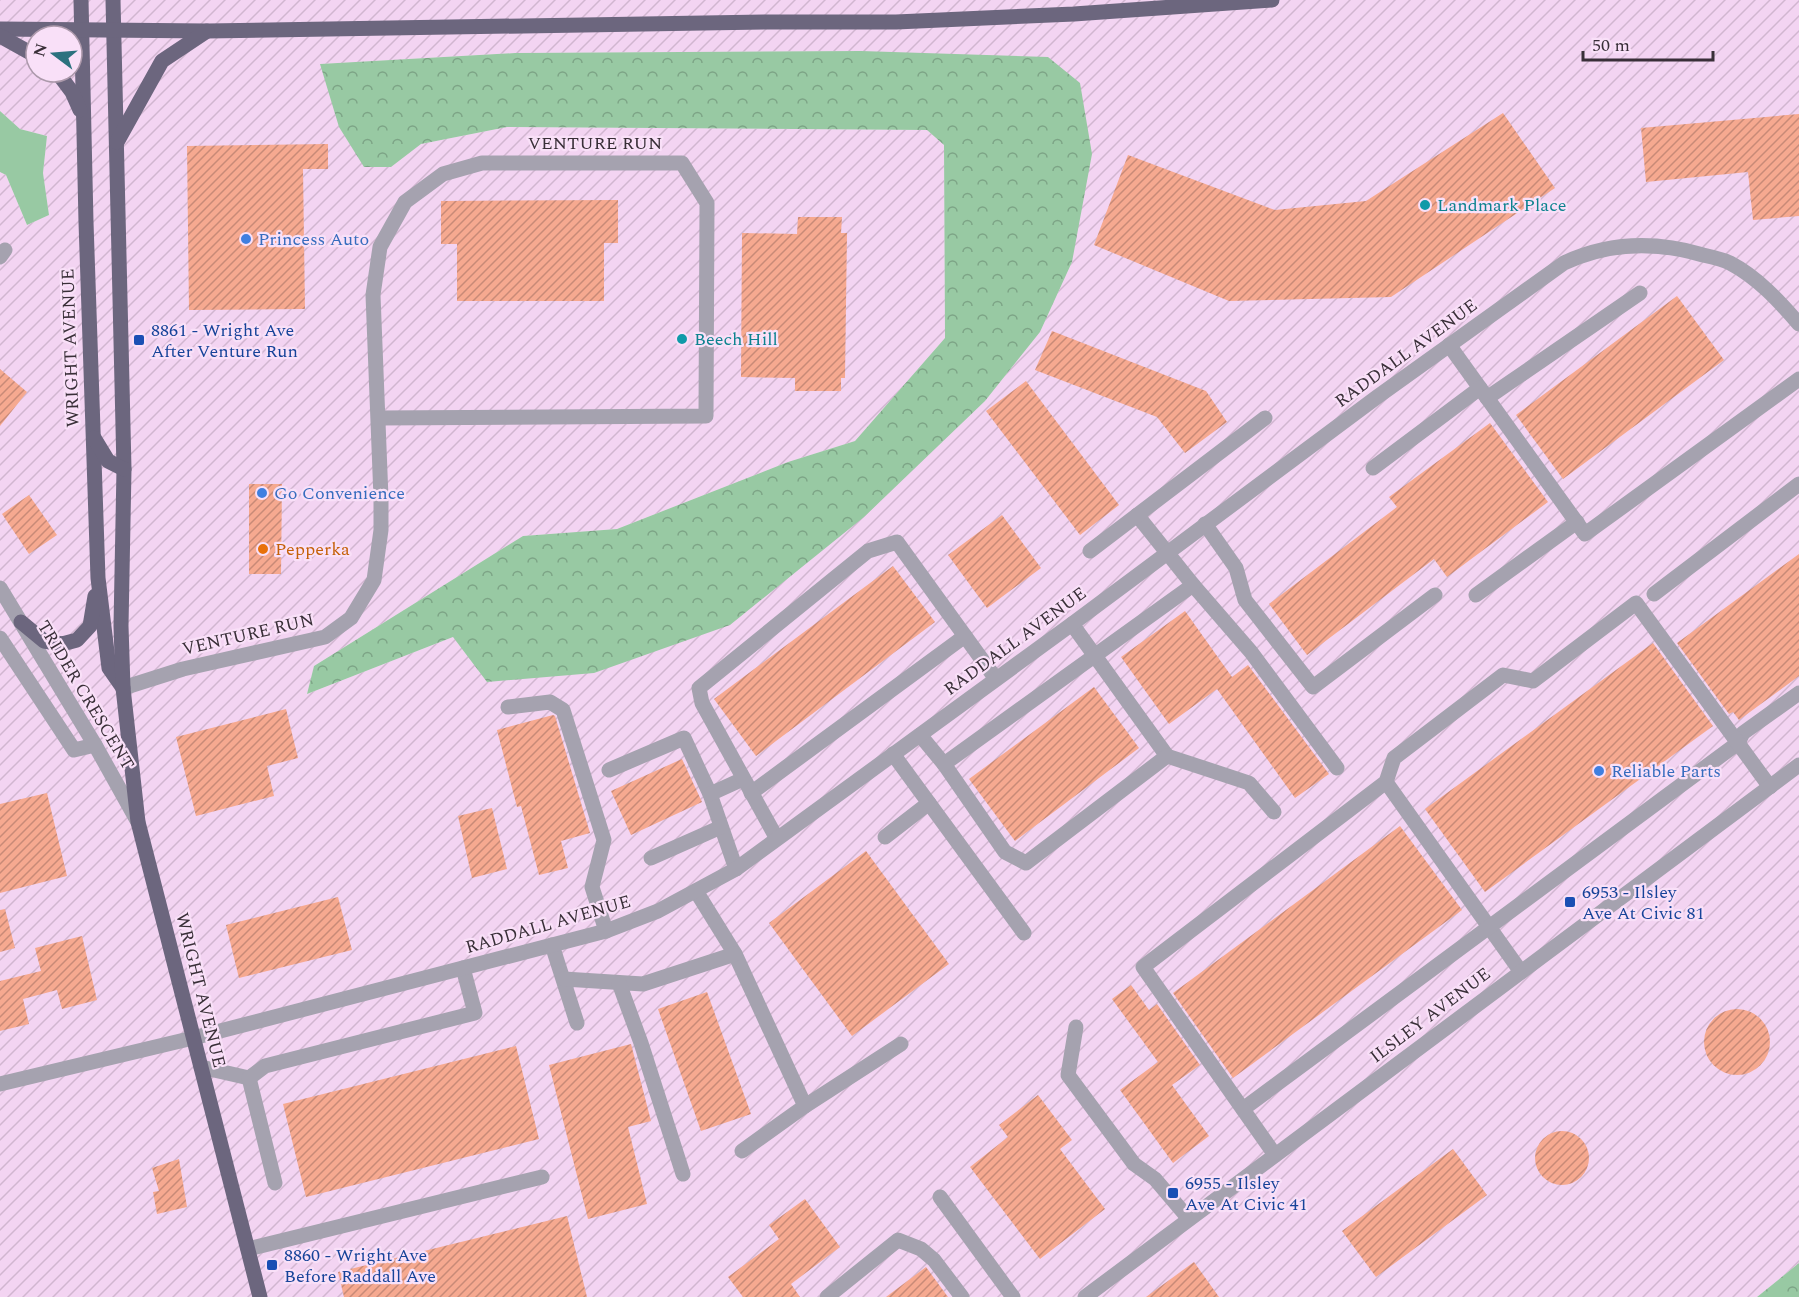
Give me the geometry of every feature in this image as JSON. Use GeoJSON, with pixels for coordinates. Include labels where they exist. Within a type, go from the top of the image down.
{"type":"FeatureCollection","features":[{"type":"Feature","properties":{"kind":"main road","name":"WRIGHT AVENUE"},"geometry":{"type":"LineString","coordinates":[[81,0],[81,24]]}},
{"type":"Feature","properties":{"kind":"main road","name":"WRIGHT AVENUE"},"geometry":{"type":"LineString","coordinates":[[112,0],[124,469],[121,626],[123,688],[138,822],[260,1297]]}},
{"type":"Feature","properties":{"kind":"main road"},"geometry":{"type":"LineString","coordinates":[[84,29],[207,31],[896,22],[1074,14],[1272,0]]}},
{"type":"Feature","properties":{"kind":"main road"},"geometry":{"type":"LineString","coordinates":[[0,29],[24,29]]}},
{"type":"Feature","properties":{"kind":"main road"},"geometry":{"type":"LineString","coordinates":[[117,142],[162,61],[207,31]]}},
{"type":"Feature","properties":{"kind":"main road"},"geometry":{"type":"LineString","coordinates":[[0,36],[24,49]]}},
{"type":"Feature","properties":{"kind":"main road"},"geometry":{"type":"LineString","coordinates":[[66,84],[72,92],[83,119]]}},
{"type":"Feature","properties":{"kind":"main road","name":"WRIGHT AVENUE"},"geometry":{"type":"LineString","coordinates":[[82,84],[98,578],[109,668],[123,688]]}},
{"type":"Feature","properties":{"kind":"main road"},"geometry":{"type":"LineString","coordinates":[[93,435],[108,461],[124,469]]}},
{"type":"Feature","properties":{"kind":"main road"},"geometry":{"type":"LineString","coordinates":[[21,622],[44,641],[62,644],[77,640],[90,626],[98,578]]}},
{"type":"Feature","properties":{"kind":"street","name":"VENTURE RUN"},"geometry":{"type":"LineString","coordinates":[[123,688],[183,669],[325,637],[351,618],[374,580],[381,530],[381,498],[373,295],[380,247],[405,202],[443,174],[482,163],[682,163],[707,202],[706,416],[378,418]]}},
{"type":"Feature","properties":{"kind":"street","name":"RADDALL AVENUE"},"geometry":{"type":"LineString","coordinates":[[0,1084],[193,1038],[606,931],[658,911],[736,869],[776,837],[1072,624],[1449,345],[1564,263],[1583,254],[1620,246],[1644,244],[1685,249],[1728,262],[1756,281],[1799,324]]}},
{"type":"Feature","properties":{"kind":"street"},"geometry":{"type":"LineString","coordinates":[[1373,468],[1483,393],[1640,293]]}},
{"type":"Feature","properties":{"kind":"street"},"geometry":{"type":"LineString","coordinates":[[1449,345],[1585,534],[1799,380]]}},
{"type":"Feature","properties":{"kind":"street"},"geometry":{"type":"LineString","coordinates":[[1090,551],[1265,418]]}},
{"type":"Feature","properties":{"kind":"street"},"geometry":{"type":"LineString","coordinates":[[1653,594],[1799,484]]}},
{"type":"Feature","properties":{"kind":"street"},"geometry":{"type":"LineString","coordinates":[[1137,515],[1251,652],[1336,768]]}},
{"type":"Feature","properties":{"kind":"street"},"geometry":{"type":"LineString","coordinates":[[1476,595],[1577,522]]}},
{"type":"Feature","properties":{"kind":"street"},"geometry":{"type":"LineString","coordinates":[[1205,524],[1236,568],[1245,600],[1312,687],[1435,595]]}},
{"type":"Feature","properties":{"kind":"street"},"geometry":{"type":"LineString","coordinates":[[776,837],[702,703],[699,688],[868,552],[897,542],[996,679]]}},
{"type":"Feature","properties":{"kind":"street"},"geometry":{"type":"LineString","coordinates":[[944,764],[1193,585]]}},
{"type":"Feature","properties":{"kind":"street","name":"TRIDER CRESCENT"},"geometry":{"type":"LineString","coordinates":[[1,593],[95,745],[138,822]]}},
{"type":"Feature","properties":{"kind":"street"},"geometry":{"type":"LineString","coordinates":[[1275,1155],[1143,967],[1386,782],[1394,758],[1503,675],[1533,681],[1636,603],[1770,787]]}},
{"type":"Feature","properties":{"kind":"street"},"geometry":{"type":"LineString","coordinates":[[1072,624],[1167,756],[1249,783],[1274,812]]}},
{"type":"Feature","properties":{"kind":"street"},"geometry":{"type":"LineString","coordinates":[[710,794],[747,786],[965,636]]}},
{"type":"Feature","properties":{"kind":"street"},"geometry":{"type":"LineString","coordinates":[[0,638],[74,750],[95,745]]}},
{"type":"Feature","properties":{"kind":"street"},"geometry":{"type":"LineString","coordinates":[[1243,1109],[1738,743],[1743,733],[1799,693]]}},
{"type":"Feature","properties":{"kind":"street"},"geometry":{"type":"LineString","coordinates":[[508,707],[550,702],[563,710],[604,840],[592,887],[606,931]]}},
{"type":"Feature","properties":{"kind":"street"},"geometry":{"type":"LineString","coordinates":[[920,735],[944,764],[1005,852],[1026,863],[1167,756]]}},
{"type":"Feature","properties":{"kind":"street"},"geometry":{"type":"LineString","coordinates":[[609,770],[684,738],[710,794],[736,869]]}},
{"type":"Feature","properties":{"kind":"street"},"geometry":{"type":"LineString","coordinates":[[893,754],[1024,933]]}},
{"type":"Feature","properties":{"kind":"street","name":"ILSLEY AVENUE"},"geometry":{"type":"LineString","coordinates":[[1085,1297],[1799,765]]}},
{"type":"Feature","properties":{"kind":"street"},"geometry":{"type":"LineString","coordinates":[[1386,782],[1521,972]]}},
{"type":"Feature","properties":{"kind":"street"},"geometry":{"type":"LineString","coordinates":[[885,837],[929,803]]}},
{"type":"Feature","properties":{"kind":"street"},"geometry":{"type":"LineString","coordinates":[[651,858],[722,827]]}},
{"type":"Feature","properties":{"kind":"street"},"geometry":{"type":"LineString","coordinates":[[696,891],[735,954],[805,1106]]}},
{"type":"Feature","properties":{"kind":"street"},"geometry":{"type":"LineString","coordinates":[[552,945],[577,1023]]}},
{"type":"Feature","properties":{"kind":"street"},"geometry":{"type":"LineString","coordinates":[[564,979],[643,984],[735,954]]}},
{"type":"Feature","properties":{"kind":"street"},"geometry":{"type":"LineString","coordinates":[[201,1066],[249,1078],[266,1066],[475,1013],[463,968]]}},
{"type":"Feature","properties":{"kind":"street"},"geometry":{"type":"LineString","coordinates":[[619,983],[683,1174]]}},
{"type":"Feature","properties":{"kind":"street"},"geometry":{"type":"LineString","coordinates":[[1076,1027],[1068,1075],[1134,1164],[1155,1179],[1189,1219]]}},
{"type":"Feature","properties":{"kind":"street"},"geometry":{"type":"LineString","coordinates":[[742,1151],[805,1106],[901,1044]]}},
{"type":"Feature","properties":{"kind":"street"},"geometry":{"type":"LineString","coordinates":[[249,1078],[275,1184]]}},
{"type":"Feature","properties":{"kind":"street"},"geometry":{"type":"LineString","coordinates":[[248,1250],[542,1177]]}},
{"type":"Feature","properties":{"kind":"street"},"geometry":{"type":"LineString","coordinates":[[940,1197],[1013,1297]]}},
{"type":"Feature","properties":{"kind":"street"},"geometry":{"type":"LineString","coordinates":[[827,1297],[898,1240],[921,1249],[934,1260],[962,1297]]}},
{"type":"Feature","properties":{"kind":"shaded area"},"geometry":{"type":"Polygon","coordinates":[[[0,0],[1799,0],[1799,1263],[1757,1297],[0,1297],[0,172],[6,175],[27,225],[49,215],[43,173],[47,136],[20,129],[0,111],[0,0]],[[861,51],[515,53],[320,64],[421,144],[507,127],[927,130],[944,145],[945,339],[855,441],[788,462],[617,529],[523,536],[314,666],[307,694],[453,637],[985,401],[1040,332],[1072,262],[861,51]]]}},
{"type":"Feature","properties":{"kind":"green space"},"geometry":{"type":"Polygon","coordinates":[[[861,51],[1048,57],[1080,83],[1092,154],[1072,262],[1040,332],[985,401],[864,517],[730,625],[594,673],[487,682],[453,637],[307,694],[314,666],[523,536],[617,529],[788,462],[855,441],[945,338],[944,145],[927,130],[507,127],[421,144],[391,167],[364,167],[339,127],[320,64],[515,53],[861,51]]]}},
{"type":"Feature","properties":{"kind":"green space"},"geometry":{"type":"Polygon","coordinates":[[[0,111],[20,129],[47,136],[43,173],[49,215],[27,225],[6,175],[0,172],[0,111]]]}},
{"type":"Feature","properties":{"kind":"green space"},"geometry":{"type":"Polygon","coordinates":[[[1799,1263],[1799,1297],[1757,1297],[1799,1263]]]}},
{"type":"Feature","properties":{"kind":"building","name":"Landmark Place"},"geometry":{"type":"Polygon","coordinates":[[[1503,113],[1555,188],[1391,297],[1229,301],[1094,245],[1128,155],[1275,210],[1366,201],[1503,113]]]}},
{"type":"Feature","properties":{"kind":"building"},"geometry":{"type":"Polygon","coordinates":[[[1799,114],[1799,216],[1753,220],[1748,172],[1646,182],[1641,128],[1799,114]]]}},
{"type":"Feature","properties":{"kind":"building","name":"Princess Auto"},"geometry":{"type":"Polygon","coordinates":[[[328,144],[328,169],[303,169],[305,309],[189,310],[187,146],[328,144]]]}},
{"type":"Feature","properties":{"kind":"building"},"geometry":{"type":"Polygon","coordinates":[[[618,200],[618,243],[604,243],[604,301],[457,301],[457,244],[441,244],[441,201],[618,200]]]}},
{"type":"Feature","properties":{"kind":"building"},"geometry":{"type":"Polygon","coordinates":[[[798,217],[842,217],[841,233],[847,233],[845,378],[841,378],[841,391],[795,391],[795,378],[741,377],[742,233],[797,234],[798,217]]]}},
{"type":"Feature","properties":{"kind":"building"},"geometry":{"type":"Polygon","coordinates":[[[1677,296],[1724,360],[1563,479],[1516,415],[1677,296]]]}},
{"type":"Feature","properties":{"kind":"building"},"geometry":{"type":"Polygon","coordinates":[[[1052,331],[1206,391],[1227,422],[1185,453],[1157,417],[1035,370],[1052,331]]]}},
{"type":"Feature","properties":{"kind":"building"},"geometry":{"type":"Polygon","coordinates":[[[0,369],[27,392],[0,426],[0,369]]]}},
{"type":"Feature","properties":{"kind":"building"},"geometry":{"type":"Polygon","coordinates":[[[1026,381],[1119,505],[1080,535],[986,411],[1026,381]]]}},
{"type":"Feature","properties":{"kind":"building"},"geometry":{"type":"Polygon","coordinates":[[[1490,423],[1548,502],[1447,577],[1434,559],[1307,655],[1269,604],[1397,507],[1389,497],[1490,423]]]}},
{"type":"Feature","properties":{"kind":"building"},"geometry":{"type":"Polygon","coordinates":[[[249,484],[282,484],[281,574],[249,574],[249,484]]]}},
{"type":"Feature","properties":{"kind":"building"},"geometry":{"type":"Polygon","coordinates":[[[29,495],[57,535],[29,554],[2,514],[29,495]]]}},
{"type":"Feature","properties":{"kind":"building"},"geometry":{"type":"Polygon","coordinates":[[[1002,515],[1041,568],[987,608],[948,555],[1002,515]]]}},
{"type":"Feature","properties":{"kind":"building"},"geometry":{"type":"Polygon","coordinates":[[[1799,554],[1799,676],[1739,720],[1733,712],[1729,714],[1677,643],[1799,554]]]}},
{"type":"Feature","properties":{"kind":"building"},"geometry":{"type":"Polygon","coordinates":[[[893,566],[935,622],[756,756],[714,699],[893,566]]]}},
{"type":"Feature","properties":{"kind":"building"},"geometry":{"type":"Polygon","coordinates":[[[1185,611],[1232,677],[1248,665],[1329,774],[1295,798],[1217,689],[1169,724],[1121,657],[1185,611]]]}},
{"type":"Feature","properties":{"kind":"building"},"geometry":{"type":"Polygon","coordinates":[[[1653,643],[1713,726],[1485,892],[1425,809],[1653,643]]]}},
{"type":"Feature","properties":{"kind":"building"},"geometry":{"type":"Polygon","coordinates":[[[1094,687],[1139,748],[1015,841],[969,779],[1094,687]]]}},
{"type":"Feature","properties":{"kind":"building"},"geometry":{"type":"Polygon","coordinates":[[[286,709],[298,758],[267,766],[274,796],[196,816],[176,737],[286,709]]]}},
{"type":"Feature","properties":{"kind":"building"},"geometry":{"type":"Polygon","coordinates":[[[553,715],[590,833],[561,841],[568,868],[539,875],[521,806],[517,807],[497,730],[553,715]]]}},
{"type":"Feature","properties":{"kind":"building"},"geometry":{"type":"Polygon","coordinates":[[[682,759],[702,802],[631,835],[611,791],[682,759]]]}},
{"type":"Feature","properties":{"kind":"building"},"geometry":{"type":"Polygon","coordinates":[[[47,793],[67,876],[0,893],[0,804],[47,793]]]}},
{"type":"Feature","properties":{"kind":"building"},"geometry":{"type":"Polygon","coordinates":[[[492,808],[507,869],[472,878],[458,816],[492,808]]]}},
{"type":"Feature","properties":{"kind":"building"},"geometry":{"type":"Polygon","coordinates":[[[1400,826],[1462,910],[1233,1078],[1173,993],[1400,826]]]}},
{"type":"Feature","properties":{"kind":"building"},"geometry":{"type":"Polygon","coordinates":[[[866,851],[949,964],[852,1036],[769,923],[866,851]]]}},
{"type":"Feature","properties":{"kind":"building"},"geometry":{"type":"Polygon","coordinates":[[[338,897],[352,950],[239,978],[226,925],[338,897]]]}},
{"type":"Feature","properties":{"kind":"building"},"geometry":{"type":"Polygon","coordinates":[[[5,909],[15,948],[0,952],[0,910],[5,909]]]}},
{"type":"Feature","properties":{"kind":"building"},"geometry":{"type":"Polygon","coordinates":[[[82,936],[97,1000],[62,1009],[57,990],[23,999],[29,1024],[0,1031],[0,981],[41,971],[35,948],[82,936]]]}},
{"type":"Feature","properties":{"kind":"building"},"geometry":{"type":"Polygon","coordinates":[[[1131,985],[1149,1010],[1157,1004],[1200,1065],[1172,1085],[1209,1136],[1173,1163],[1120,1090],[1158,1062],[1112,999],[1131,985]]]}},
{"type":"Feature","properties":{"kind":"building"},"geometry":{"type":"Polygon","coordinates":[[[707,992],[751,1114],[701,1131],[658,1009],[707,992]]]}},
{"type":"Feature","properties":{"kind":"building"},"geometry":{"type":"Polygon","coordinates":[[[1730,1009],[1744,1009],[1756,1014],[1765,1023],[1770,1042],[1768,1055],[1761,1066],[1744,1075],[1730,1075],[1718,1070],[1709,1061],[1704,1049],[1704,1035],[1709,1023],[1718,1014],[1730,1009]]]}},
{"type":"Feature","properties":{"kind":"building"},"geometry":{"type":"Polygon","coordinates":[[[631,1044],[651,1121],[628,1127],[647,1204],[588,1219],[549,1065],[631,1044]]]}},
{"type":"Feature","properties":{"kind":"building"},"geometry":{"type":"Polygon","coordinates":[[[516,1046],[539,1139],[306,1197],[283,1104],[516,1046]]]}},
{"type":"Feature","properties":{"kind":"building"},"geometry":{"type":"Polygon","coordinates":[[[1038,1095],[1072,1140],[1060,1149],[1105,1209],[1040,1259],[970,1167],[1008,1137],[999,1125],[1038,1095]]]}},
{"type":"Feature","properties":{"kind":"building"},"geometry":{"type":"Polygon","coordinates":[[[1557,1131],[1567,1131],[1577,1135],[1585,1143],[1589,1158],[1585,1173],[1577,1181],[1567,1185],[1557,1185],[1547,1181],[1539,1173],[1535,1163],[1535,1153],[1539,1143],[1547,1135],[1557,1131]]]}},
{"type":"Feature","properties":{"kind":"building"},"geometry":{"type":"Polygon","coordinates":[[[1453,1149],[1487,1195],[1376,1277],[1342,1231],[1453,1149]]]}},
{"type":"Feature","properties":{"kind":"building"},"geometry":{"type":"Polygon","coordinates":[[[179,1159],[187,1207],[157,1214],[153,1192],[159,1191],[152,1168],[179,1159]]]}},
{"type":"Feature","properties":{"kind":"building"},"geometry":{"type":"Polygon","coordinates":[[[805,1199],[840,1247],[791,1284],[800,1297],[743,1297],[728,1277],[779,1239],[769,1225],[805,1199]]]}},
{"type":"Feature","properties":{"kind":"building"},"geometry":{"type":"Polygon","coordinates":[[[567,1216],[587,1297],[344,1297],[338,1272],[567,1216]]]}},
{"type":"Feature","properties":{"kind":"building"},"geometry":{"type":"Polygon","coordinates":[[[1194,1262],[1219,1297],[1146,1297],[1194,1262]]]}},
{"type":"Feature","properties":{"kind":"building"},"geometry":{"type":"Polygon","coordinates":[[[926,1267],[948,1297],[886,1297],[926,1267]]]}},
{"type":"Feature","properties":{"kind":"place","name":"Landmark Place"},"geometry":{"type":"Point","coordinates":[1425,205]}},
{"type":"Feature","properties":{"kind":"place","name":"Princess Auto"},"geometry":{"type":"Point","coordinates":[246,239]}},
{"type":"Feature","properties":{"kind":"place","name":"Beech Hill"},"geometry":{"type":"Point","coordinates":[682,339]}},
{"type":"Feature","properties":{"kind":"place","name":"8861 - Wright Ave After Venture Run"},"geometry":{"type":"Point","coordinates":[139,340]}},
{"type":"Feature","properties":{"kind":"place","name":"Go Convenience"},"geometry":{"type":"Point","coordinates":[262,493]}},
{"type":"Feature","properties":{"kind":"place","name":"Pepperka"},"geometry":{"type":"Point","coordinates":[263,549]}},
{"type":"Feature","properties":{"kind":"place","name":"Reliable Parts"},"geometry":{"type":"Point","coordinates":[1599,771]}},
{"type":"Feature","properties":{"kind":"place","name":"6953 - Ilsley Ave At Civic 81"},"geometry":{"type":"Point","coordinates":[1570,902]}},
{"type":"Feature","properties":{"kind":"place","name":"6955 - Ilsley Ave At Civic 41"},"geometry":{"type":"Point","coordinates":[1173,1193]}},
{"type":"Feature","properties":{"kind":"place","name":"8860 - Wright Ave Before Raddall Ave"},"geometry":{"type":"Point","coordinates":[272,1265]}}]}
